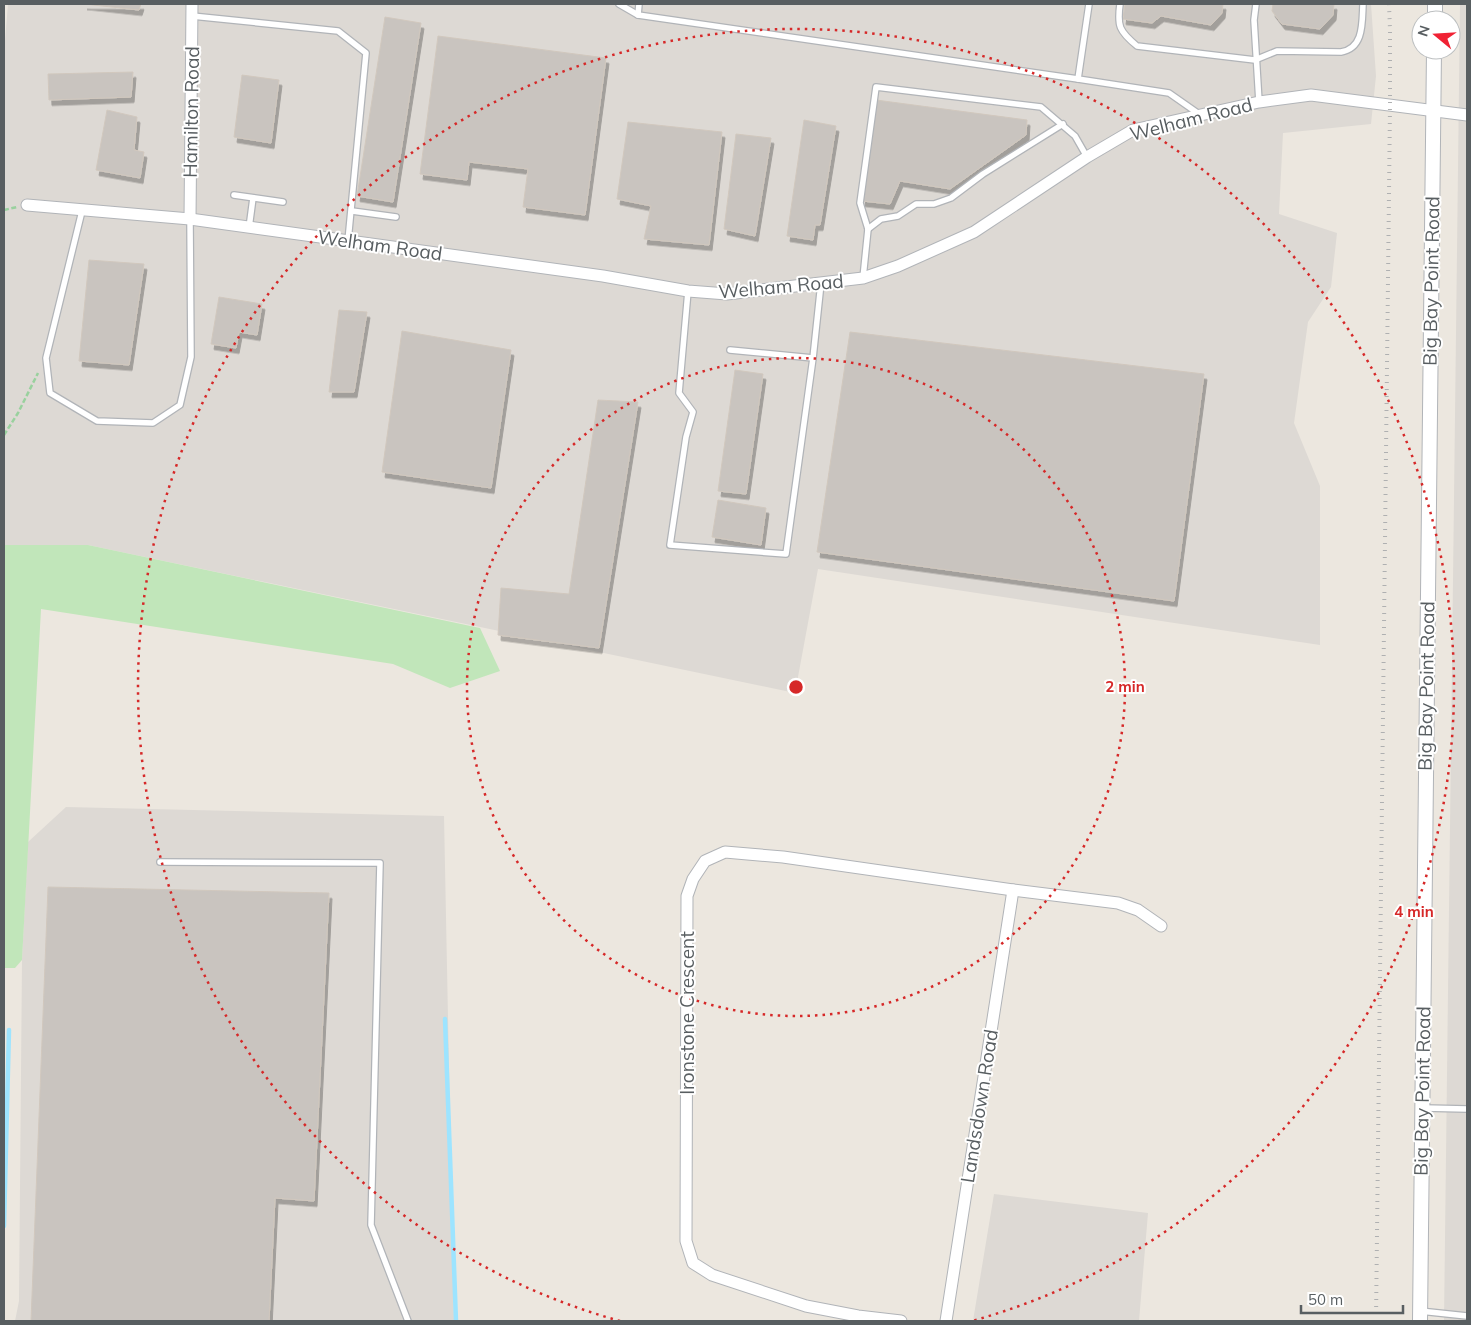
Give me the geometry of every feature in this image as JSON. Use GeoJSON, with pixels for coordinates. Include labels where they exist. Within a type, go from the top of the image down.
{"type":"FeatureCollection","features":[{"type":"Feature","properties":{"kind":"street","name":"Hamilton Road"},"geometry":{"type":"LineString","coordinates":[[190,220],[192,4]]}},
{"type":"Feature","properties":{"kind":"street","name":"Big Bay Point Road"},"geometry":{"type":"LineString","coordinates":[[1420,1316],[1434,60]]}},
{"type":"Feature","properties":{"kind":"street","name":"Welham Road"},"geometry":{"type":"LineString","coordinates":[[27,205],[190,220],[603,276],[688,291],[727,294],[863,278],[898,266],[974,232],[1087,157],[1134,130],[1259,102],[1310,95],[1467,115]]}},
{"type":"Feature","properties":{"kind":"street","name":"Ironstone Crescent"},"geometry":{"type":"LineString","coordinates":[[901,1321],[858,1316],[806,1306],[712,1275],[693,1263],[686,1241],[687,896],[693,879],[705,861],[725,852],[783,857],[1013,890],[1118,902],[1138,910],[1161,926]]}},
{"type":"Feature","properties":{"kind":"street","name":"Landsdown Road"},"geometry":{"type":"LineString","coordinates":[[946,1321],[1013,890]]}},
{"type":"Feature","properties":{"kind":"lane"},"geometry":{"type":"LineString","coordinates":[[619,4],[638,15],[1169,93],[1201,115]]}},
{"type":"Feature","properties":{"kind":"lane"},"geometry":{"type":"LineString","coordinates":[[638,15],[639,4]]}},
{"type":"Feature","properties":{"kind":"lane"},"geometry":{"type":"LineString","coordinates":[[1078,79],[1089,4]]}},
{"type":"Feature","properties":{"kind":"lane"},"geometry":{"type":"LineString","coordinates":[[1120,4],[1118,21],[1124,36],[1137,46],[1255,60],[1277,51],[1341,52],[1351,50],[1358,42],[1363,4]]}},
{"type":"Feature","properties":{"kind":"lane"},"geometry":{"type":"LineString","coordinates":[[1256,4],[1254,20],[1255,60],[1259,102]]}},
{"type":"Feature","properties":{"kind":"lane"},"geometry":{"type":"LineString","coordinates":[[192,16],[338,31],[366,53],[348,241]]}},
{"type":"Feature","properties":{"kind":"lane"},"geometry":{"type":"LineString","coordinates":[[863,278],[868,228],[860,202],[876,87],[1040,107],[1063,124],[1075,136],[1087,157]]}},
{"type":"Feature","properties":{"kind":"lane"},"geometry":{"type":"LineString","coordinates":[[868,228],[881,219],[898,216],[916,204],[934,204],[951,198],[983,174],[1063,124]]}},
{"type":"Feature","properties":{"kind":"lane"},"geometry":{"type":"LineString","coordinates":[[234,195],[283,202]]}},
{"type":"Feature","properties":{"kind":"lane"},"geometry":{"type":"LineString","coordinates":[[249,228],[253,198]]}},
{"type":"Feature","properties":{"kind":"lane"},"geometry":{"type":"LineString","coordinates":[[82,211],[46,358],[50,393],[96,420],[152,423],[180,405],[191,357],[190,220]]}},
{"type":"Feature","properties":{"kind":"lane"},"geometry":{"type":"LineString","coordinates":[[352,211],[396,217]]}},
{"type":"Feature","properties":{"kind":"lane"},"geometry":{"type":"LineString","coordinates":[[688,291],[679,393],[693,412],[686,437],[670,545],[786,554],[813,358],[821,283]]}},
{"type":"Feature","properties":{"kind":"lane"},"geometry":{"type":"LineString","coordinates":[[730,350],[813,358]]}},
{"type":"Feature","properties":{"kind":"lane"},"geometry":{"type":"LineString","coordinates":[[160,862],[380,863],[371,1225],[408,1321]]}},
{"type":"Feature","properties":{"kind":"lane"},"geometry":{"type":"LineString","coordinates":[[1422,1108],[1467,1109]]}},
{"type":"Feature","properties":{"kind":"lane"},"geometry":{"type":"LineString","coordinates":[[1420,1316],[1467,1316]]}},
{"type":"Feature","properties":{"kind":"path"},"geometry":{"type":"LineString","coordinates":[[4,435],[18,413],[46,358]]}},
{"type":"Feature","properties":{"kind":"shaded area"},"geometry":{"type":"Polygon","coordinates":[[[8,4],[1371,4],[1376,76],[1371,124],[1283,133],[1279,214],[1337,233],[1331,287],[1308,322],[1294,423],[1320,486],[1320,645],[818,569],[795,693],[88,545],[4,545],[4,42],[8,4]]]}},
{"type":"Feature","properties":{"kind":"shaded area"},"geometry":{"type":"Polygon","coordinates":[[[1460,4],[1467,4],[1467,1321],[1444,1321],[1459,60],[1461,60],[1460,4]]]}},
{"type":"Feature","properties":{"kind":"shaded area"},"geometry":{"type":"Polygon","coordinates":[[[66,807],[444,816],[454,1321],[15,1321],[19,1301],[22,960],[28,842],[66,807]]]}},
{"type":"Feature","properties":{"kind":"shaded area"},"geometry":{"type":"Polygon","coordinates":[[[994,1194],[1148,1213],[1139,1321],[973,1321],[994,1194]]]}},
{"type":"Feature","properties":{"kind":"green space"},"geometry":{"type":"Polygon","coordinates":[[[4,545],[88,545],[480,628],[500,671],[450,688],[393,664],[41,609],[22,960],[15,968],[4,968],[4,545]]]}},
{"type":"Feature","properties":{"kind":"building"},"geometry":{"type":"Polygon","coordinates":[[[84,4],[141,4],[139,10],[84,4]]]}},
{"type":"Feature","properties":{"kind":"building"},"geometry":{"type":"Polygon","coordinates":[[[1125,4],[1223,4],[1222,13],[1211,25],[1161,16],[1152,23],[1123,19],[1125,4]]]}},
{"type":"Feature","properties":{"kind":"building"},"geometry":{"type":"Polygon","coordinates":[[[1273,4],[1334,4],[1333,15],[1320,29],[1282,24],[1272,11],[1273,4]]]}},
{"type":"Feature","properties":{"kind":"building"},"geometry":{"type":"Polygon","coordinates":[[[385,17],[421,23],[393,202],[357,196],[385,17]]]}},
{"type":"Feature","properties":{"kind":"building"},"geometry":{"type":"Polygon","coordinates":[[[438,36],[606,58],[585,215],[523,207],[528,169],[469,162],[467,180],[420,174],[438,36]]]}},
{"type":"Feature","properties":{"kind":"building"},"geometry":{"type":"Polygon","coordinates":[[[133,72],[131,97],[49,100],[48,74],[133,72]]]}},
{"type":"Feature","properties":{"kind":"building"},"geometry":{"type":"Polygon","coordinates":[[[242,75],[279,80],[271,143],[234,137],[242,75]]]}},
{"type":"Feature","properties":{"kind":"building"},"geometry":{"type":"Polygon","coordinates":[[[876,100],[1027,120],[1026,135],[950,189],[900,181],[890,204],[862,201],[876,100]]]}},
{"type":"Feature","properties":{"kind":"building"},"geometry":{"type":"Polygon","coordinates":[[[107,110],[137,117],[134,150],[144,152],[140,178],[96,170],[107,110]]]}},
{"type":"Feature","properties":{"kind":"building"},"geometry":{"type":"Polygon","coordinates":[[[804,120],[836,126],[820,225],[815,225],[813,240],[787,236],[804,120]]]}},
{"type":"Feature","properties":{"kind":"building"},"geometry":{"type":"Polygon","coordinates":[[[628,122],[722,132],[709,245],[644,239],[651,206],[617,199],[628,122]]]}},
{"type":"Feature","properties":{"kind":"building"},"geometry":{"type":"Polygon","coordinates":[[[736,134],[771,138],[755,236],[724,229],[736,134]]]}},
{"type":"Feature","properties":{"kind":"building"},"geometry":{"type":"Polygon","coordinates":[[[89,260],[144,264],[129,365],[79,361],[89,260]]]}},
{"type":"Feature","properties":{"kind":"building"},"geometry":{"type":"Polygon","coordinates":[[[219,297],[262,304],[257,335],[239,332],[236,348],[211,344],[219,297]]]}},
{"type":"Feature","properties":{"kind":"building"},"geometry":{"type":"Polygon","coordinates":[[[339,310],[367,312],[354,392],[329,392],[339,310]]]}},
{"type":"Feature","properties":{"kind":"building"},"geometry":{"type":"Polygon","coordinates":[[[402,331],[511,350],[491,488],[382,472],[402,331]]]}},
{"type":"Feature","properties":{"kind":"building"},"geometry":{"type":"Polygon","coordinates":[[[850,332],[1204,374],[1174,601],[817,552],[850,332]]]}},
{"type":"Feature","properties":{"kind":"building"},"geometry":{"type":"Polygon","coordinates":[[[735,370],[763,374],[746,494],[718,491],[735,370]]]}},
{"type":"Feature","properties":{"kind":"building"},"geometry":{"type":"Polygon","coordinates":[[[598,400],[638,402],[599,648],[498,635],[501,588],[569,594],[598,400]]]}},
{"type":"Feature","properties":{"kind":"building"},"geometry":{"type":"Polygon","coordinates":[[[718,500],[766,508],[761,545],[712,537],[718,500]]]}},
{"type":"Feature","properties":{"kind":"building"},"geometry":{"type":"Polygon","coordinates":[[[48,887],[329,893],[314,1201],[275,1198],[269,1321],[31,1321],[48,887]]]}},
{"type":"Feature","properties":{"kind":"waterway"},"geometry":{"type":"LineString","coordinates":[[445,1019],[456,1321]]}},
{"type":"Feature","properties":{"kind":"waterway"},"geometry":{"type":"LineString","coordinates":[[4,1226],[9,1030]]}},
{"type":"Feature","properties":{"kind":"railway"},"geometry":{"type":"LineString","coordinates":[[1376,1321],[1390,106],[1389,4]]}}]}
